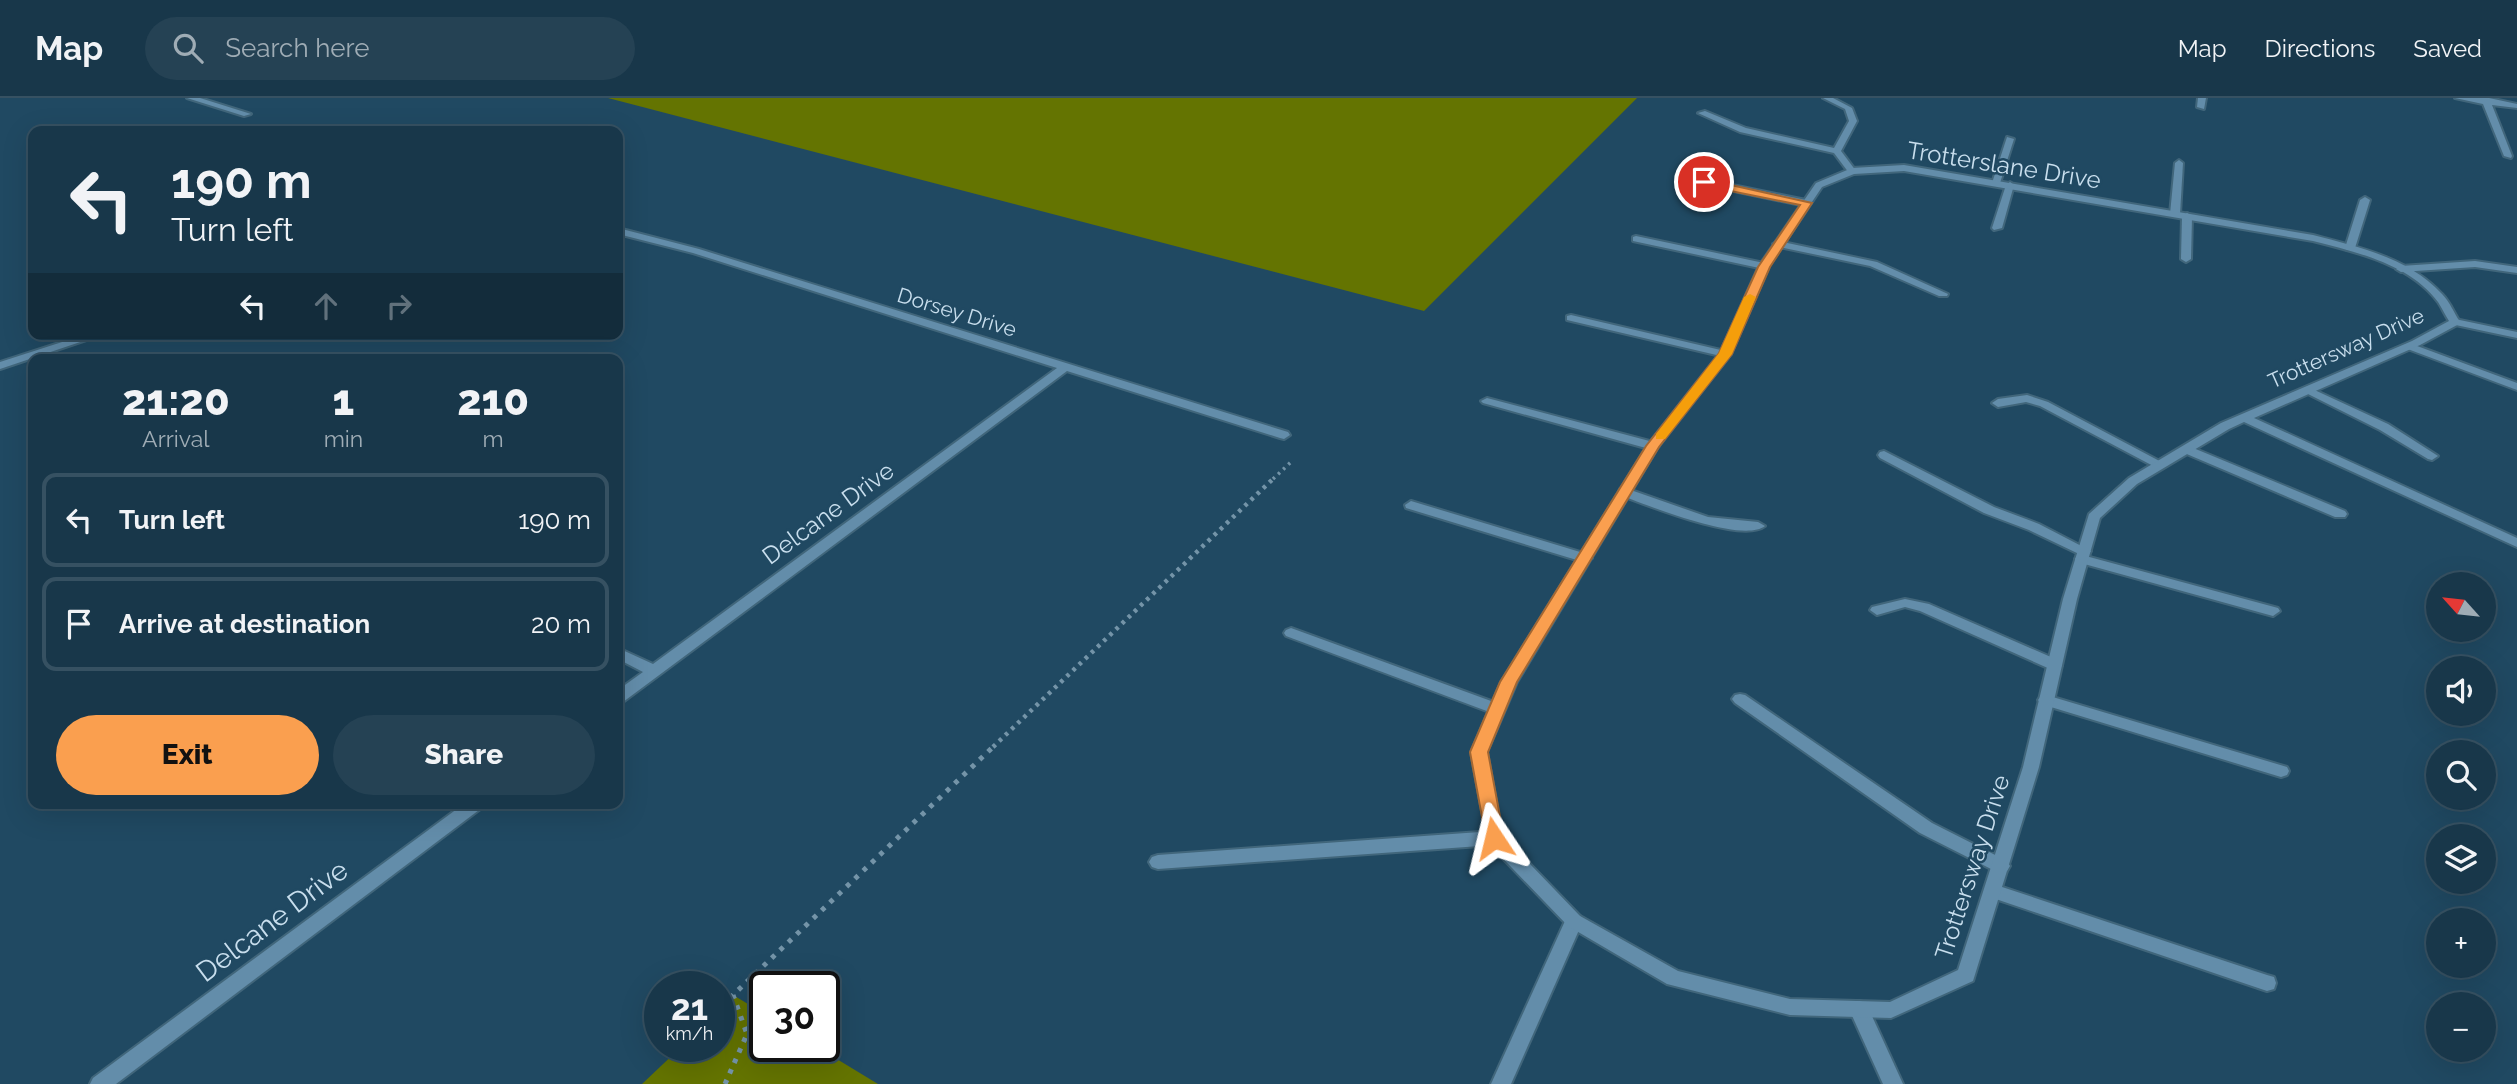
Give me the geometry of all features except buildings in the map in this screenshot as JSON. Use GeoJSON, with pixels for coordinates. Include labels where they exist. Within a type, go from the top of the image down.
{"type":"FeatureCollection","features":[{"type":"Feature","properties":{"kind":"street"},"geometry":{"type":"LineString","coordinates":[[191,98],[247,114]]}},
{"type":"Feature","properties":{"kind":"street"},"geometry":{"type":"LineString","coordinates":[[1828,98],[1847,108],[1853,121],[1836,151]]}},
{"type":"Feature","properties":{"kind":"street"},"geometry":{"type":"LineString","coordinates":[[2459,98],[2517,106]]}},
{"type":"Feature","properties":{"kind":"street"},"geometry":{"type":"LineString","coordinates":[[2486,100],[2508,156]]}},
{"type":"Feature","properties":{"kind":"street"},"geometry":{"type":"LineString","coordinates":[[1702,113],[1743,130],[1836,151],[1852,171]]}},
{"type":"Feature","properties":{"kind":"street"},"geometry":{"type":"LineString","coordinates":[[1996,183],[2010,139]]}},
{"type":"Feature","properties":{"kind":"street"},"geometry":{"type":"LineString","coordinates":[[2179,163],[2186,259]]}},
{"type":"Feature","properties":{"kind":"street","name":"Trotterslane Drive"},"geometry":{"type":"LineString","coordinates":[[1494,838],[1479,752],[1509,682],[1653,446],[1725,354],[1764,267],[1819,185],[1852,171],[1904,168],[2313,238],[2384,260]]}},
{"type":"Feature","properties":{"kind":"street"},"geometry":{"type":"LineString","coordinates":[[1679,177],[1806,203]]}},
{"type":"Feature","properties":{"kind":"street"},"geometry":{"type":"LineString","coordinates":[[1997,228],[2010,185]]}},
{"type":"Feature","properties":{"kind":"street"},"geometry":{"type":"LineString","coordinates":[[2350,248],[2365,200]]}},
{"type":"Feature","properties":{"kind":"street","name":"Dorsey Drive"},"geometry":{"type":"LineString","coordinates":[[623,232],[696,251],[1284,435]]}},
{"type":"Feature","properties":{"kind":"street"},"geometry":{"type":"LineString","coordinates":[[1636,239],[1764,267]]}},
{"type":"Feature","properties":{"kind":"street"},"geometry":{"type":"LineString","coordinates":[[1778,244],[1873,264],[1943,295]]}},
{"type":"Feature","properties":{"kind":"street","name":"Trottersway Drive"},"geometry":{"type":"LineString","coordinates":[[1494,838],[1574,921],[1674,978],[1790,1007],[1891,1010],[1966,975],[2031,767],[2094,517],[2133,481],[2225,426],[2409,346],[2455,322],[2440,297],[2418,278],[2384,260]]}},
{"type":"Feature","properties":{"kind":"street"},"geometry":{"type":"LineString","coordinates":[[2400,269],[2475,264],[2517,270]]}},
{"type":"Feature","properties":{"kind":"street"},"geometry":{"type":"LineString","coordinates":[[1571,317],[1725,354]]}},
{"type":"Feature","properties":{"kind":"street"},"geometry":{"type":"LineString","coordinates":[[2455,322],[2517,335]]}},
{"type":"Feature","properties":{"kind":"street"},"geometry":{"type":"LineString","coordinates":[[37,354],[80,340]]}},
{"type":"Feature","properties":{"kind":"street"},"geometry":{"type":"LineString","coordinates":[[2409,346],[2517,387]]}},
{"type":"Feature","properties":{"kind":"street"},"geometry":{"type":"LineString","coordinates":[[0,366],[28,357]]}},
{"type":"Feature","properties":{"kind":"street","name":"Delcane Drive"},"geometry":{"type":"LineString","coordinates":[[623,694],[1066,366]]}},
{"type":"Feature","properties":{"kind":"street"},"geometry":{"type":"LineString","coordinates":[[2308,390],[2384,427],[2432,456]]}},
{"type":"Feature","properties":{"kind":"street"},"geometry":{"type":"LineString","coordinates":[[1998,404],[2027,398],[2044,404],[2161,465]]}},
{"type":"Feature","properties":{"kind":"street"},"geometry":{"type":"LineString","coordinates":[[1488,401],[1653,446]]}},
{"type":"Feature","properties":{"kind":"street","name":"Trottersway Drive"},"geometry":{"type":"LineString","coordinates":[[2245,418],[2517,543]]}},
{"type":"Feature","properties":{"kind":"street"},"geometry":{"type":"LineString","coordinates":[[2186,449],[2340,514]]}},
{"type":"Feature","properties":{"kind":"street"},"geometry":{"type":"LineString","coordinates":[[1884,455],[1989,510],[2034,527],[2083,555],[2273,611]]}},
{"type":"Feature","properties":{"kind":"street"},"geometry":{"type":"LineString","coordinates":[[1625,492],[1707,522],[1732,527],[1758,526]]}},
{"type":"Feature","properties":{"kind":"street"},"geometry":{"type":"LineString","coordinates":[[1411,505],[1585,558]]}},
{"type":"Feature","properties":{"kind":"street"},"geometry":{"type":"LineString","coordinates":[[1877,610],[1905,603],[1924,607],[2055,664]]}},
{"type":"Feature","properties":{"kind":"street"},"geometry":{"type":"LineString","coordinates":[[1292,633],[1497,709]]}},
{"type":"Feature","properties":{"kind":"street"},"geometry":{"type":"LineString","coordinates":[[623,656],[654,671]]}},
{"type":"Feature","properties":{"kind":"street"},"geometry":{"type":"LineString","coordinates":[[1740,699],[1926,828],[2001,866]]}},
{"type":"Feature","properties":{"kind":"street"},"geometry":{"type":"LineString","coordinates":[[2046,700],[2281,771]]}},
{"type":"Feature","properties":{"kind":"street","name":"Delcane Drive"},"geometry":{"type":"LineString","coordinates":[[100,1084],[469,809]]}},
{"type":"Feature","properties":{"kind":"street"},"geometry":{"type":"LineString","coordinates":[[1158,862],[1494,838]]}},
{"type":"Feature","properties":{"kind":"street"},"geometry":{"type":"LineString","coordinates":[[1993,891],[2267,983]]}},
{"type":"Feature","properties":{"kind":"street"},"geometry":{"type":"LineString","coordinates":[[1501,1084],[1574,921]]}},
{"type":"Feature","properties":{"kind":"street"},"geometry":{"type":"LineString","coordinates":[[1858,1009],[1893,1084]]}},
{"type":"Feature","properties":{"kind":"path"},"geometry":{"type":"LineString","coordinates":[[725,1084],[747,1034],[733,995],[1292,462],[1284,435]]}},
{"type":"Feature","properties":{"kind":"green space"},"geometry":{"type":"Polygon","coordinates":[[[608,98],[1637,98],[1424,311],[608,98]]]}},
{"type":"Feature","properties":{"kind":"green space"},"geometry":{"type":"Polygon","coordinates":[[[735,996],[749,1004],[749,1062],[840,1061],[878,1084],[642,1084],[665,1062],[735,1062],[735,996]]]}},
{"type":"Feature","properties":{"kind":"slow traffic"},"geometry":{"type":"LineString","coordinates":[[1661,437],[1725,354],[1750,297]]}},
{"type":"Feature","properties":{"kind":"route"},"geometry":{"type":"LineString","coordinates":[[1494,838],[1479,752],[1509,682],[1653,446],[1725,354],[1764,267],[1806,203],[1704,182]]}}]}
